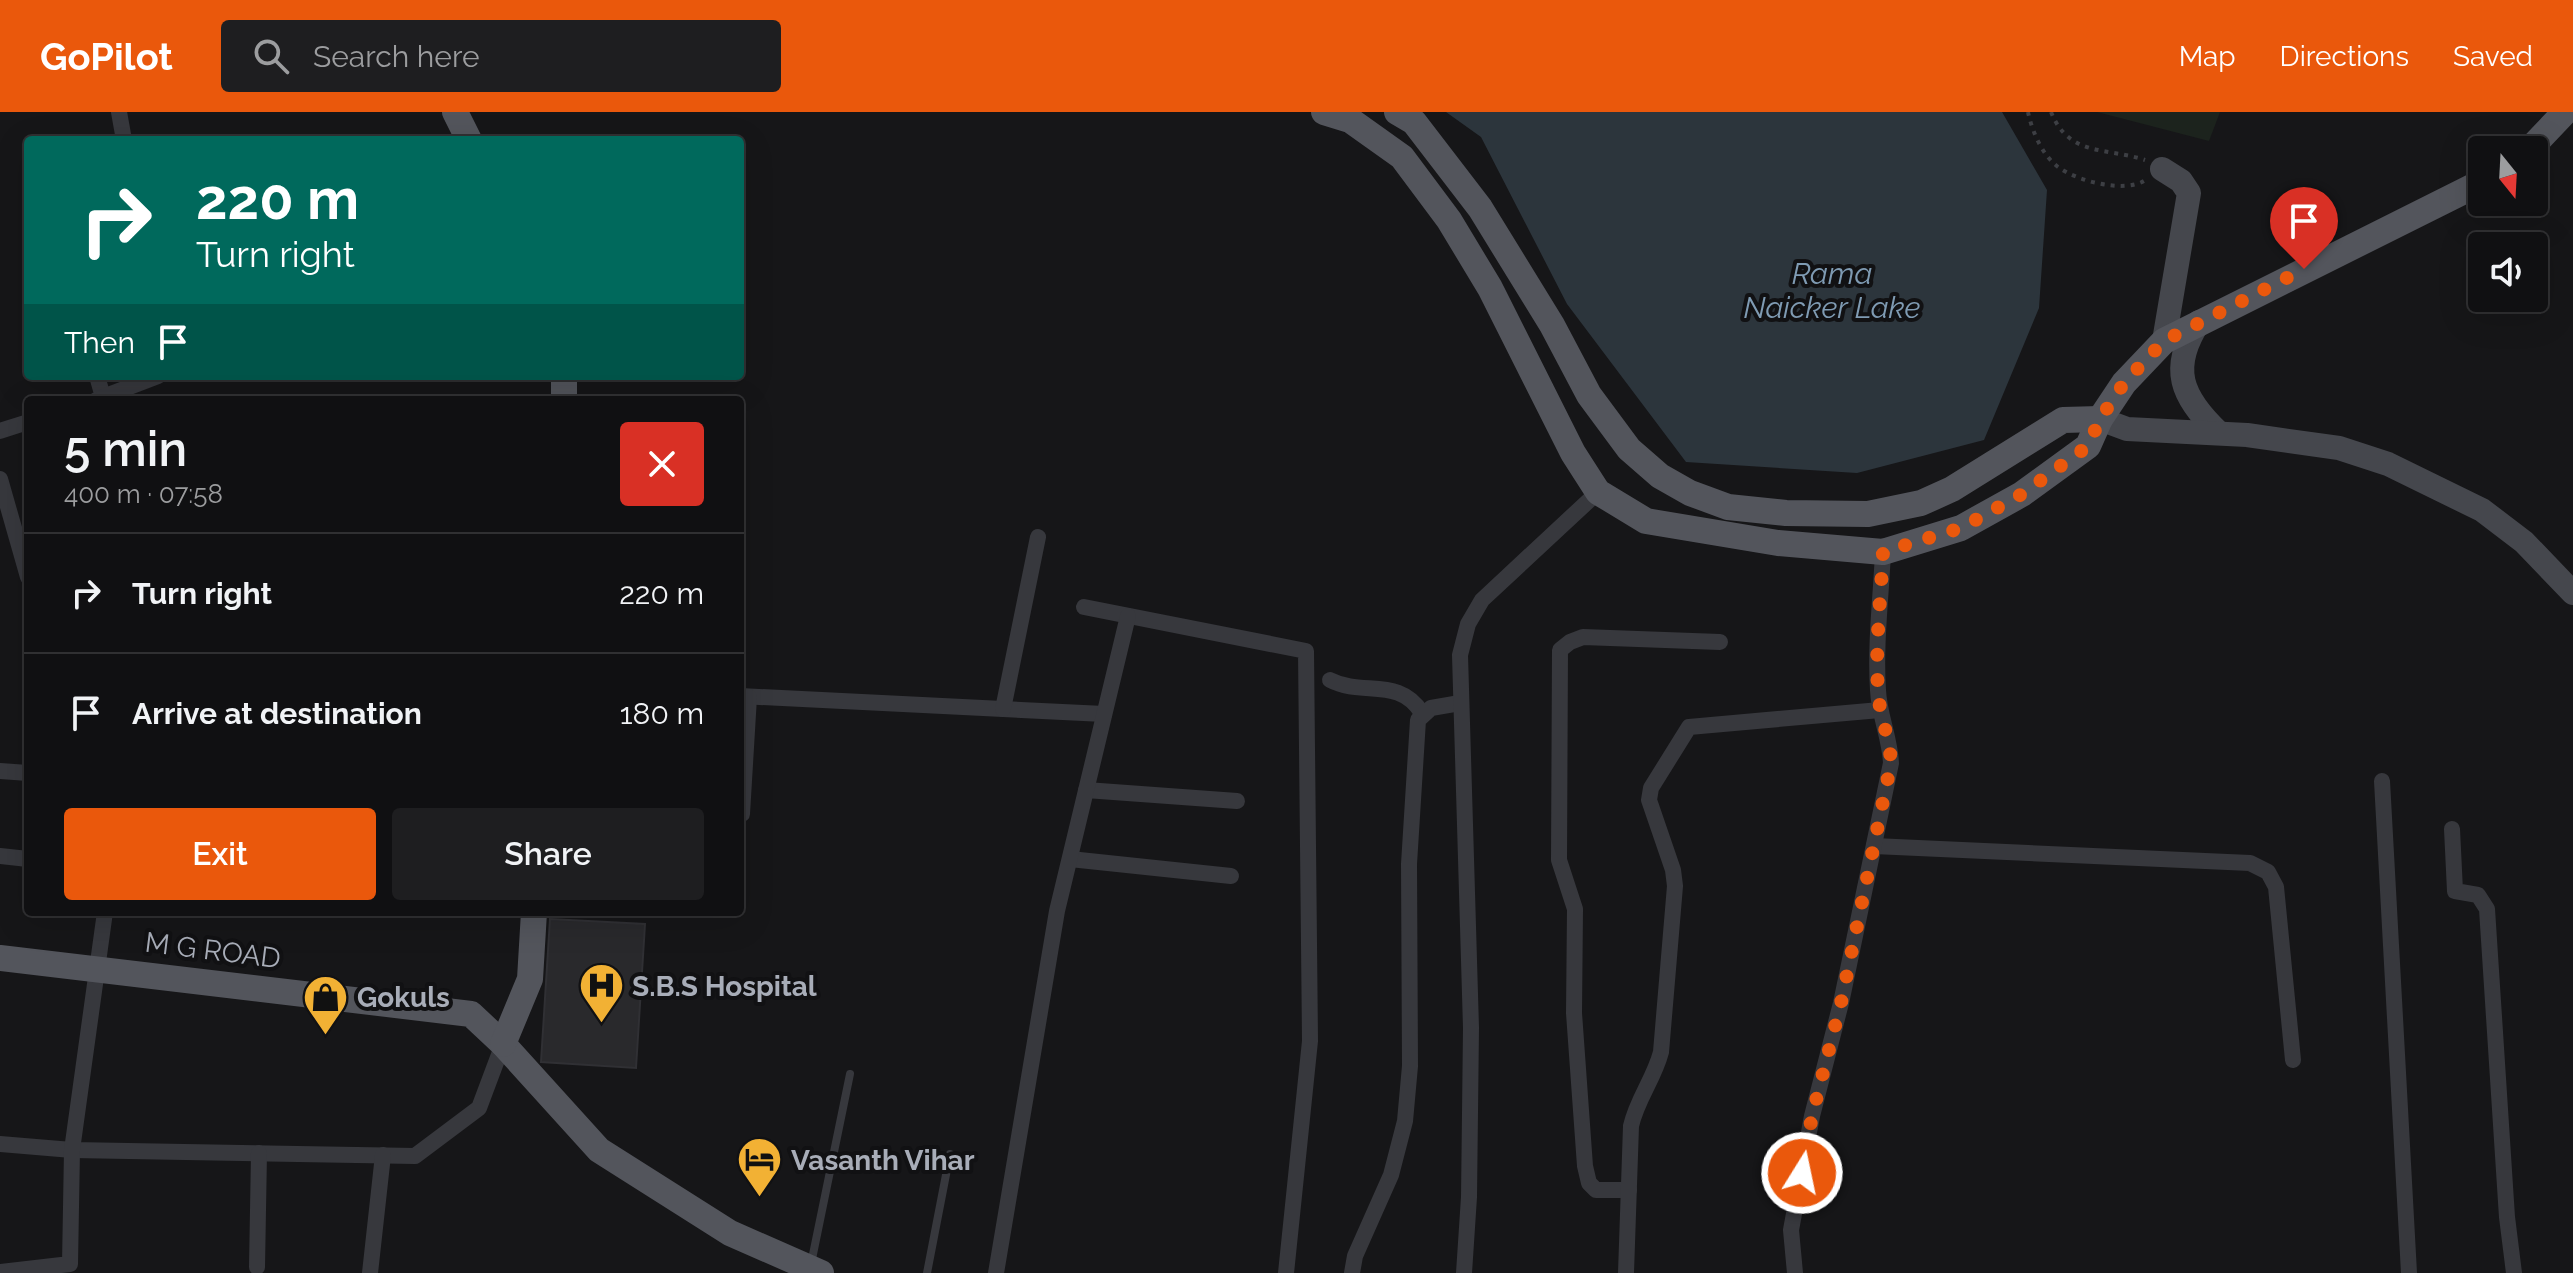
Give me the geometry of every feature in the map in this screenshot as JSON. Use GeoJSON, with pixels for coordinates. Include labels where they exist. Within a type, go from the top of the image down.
{"type":"FeatureCollection","features":[{"type":"Feature","properties":{"kind":"main road"},"geometry":{"type":"LineString","coordinates":[[455,112],[463,136]]}},
{"type":"Feature","properties":{"kind":"main road"},"geometry":{"type":"LineString","coordinates":[[1324,112],[1350,120],[1402,157],[1449,220],[1490,288],[1573,453],[1598,492],[1646,521],[1778,543],[1883,552],[1961,528],[2022,494],[2088,446],[2100,419],[2124,383],[2164,341],[2468,189]]}},
{"type":"Feature","properties":{"kind":"main road"},"geometry":{"type":"LineString","coordinates":[[1397,112],[1414,122],[1480,208],[1552,325],[1589,395],[1629,449],[1660,476],[1690,493],[1728,507],[1786,513],[1868,514],[1921,503],[1952,489],[2063,420],[2100,419]]}},
{"type":"Feature","properties":{"kind":"main road"},"geometry":{"type":"LineString","coordinates":[[2542,136],[2565,112]]}},
{"type":"Feature","properties":{"kind":"main road"},"geometry":{"type":"LineString","coordinates":[[503,1044],[530,979],[534,916]]}},
{"type":"Feature","properties":{"kind":"main road","name":"M G ROAD"},"geometry":{"type":"LineString","coordinates":[[0,958],[471,1014],[503,1044],[599,1150],[730,1233],[804,1269]]}},
{"type":"Feature","properties":{"kind":"street"},"geometry":{"type":"LineString","coordinates":[[119,112],[123,136]]}},
{"type":"Feature","properties":{"kind":"street"},"geometry":{"type":"LineString","coordinates":[[2162,169],[2181,181],[2189,193],[2164,341]]}},
{"type":"Feature","properties":{"kind":"street"},"geometry":{"type":"LineString","coordinates":[[2199,322],[2184,345],[2181,367],[2185,387],[2193,403],[2219,433]]}},
{"type":"Feature","properties":{"kind":"street"},"geometry":{"type":"LineString","coordinates":[[108,396],[148,380]]}},
{"type":"Feature","properties":{"kind":"street"},"geometry":{"type":"LineString","coordinates":[[2100,419],[2127,429],[2219,433],[2339,448],[2388,464],[2482,510],[2524,542],[2568,582]]}},
{"type":"Feature","properties":{"kind":"street"},"geometry":{"type":"LineString","coordinates":[[0,431],[24,423]]}},
{"type":"Feature","properties":{"kind":"street"},"geometry":{"type":"LineString","coordinates":[[0,479],[24,563]]}},
{"type":"Feature","properties":{"kind":"street"},"geometry":{"type":"LineString","coordinates":[[1464,1273],[1469,1197],[1471,1028],[1460,655],[1468,624],[1482,600],[1598,492]]}},
{"type":"Feature","properties":{"kind":"street"},"geometry":{"type":"LineString","coordinates":[[1003,709],[1038,537]]}},
{"type":"Feature","properties":{"kind":"street"},"geometry":{"type":"LineString","coordinates":[[1795,1273],[1791,1230],[1812,1116],[1841,1003],[1891,763],[1890,742],[1877,687],[1883,552]]}},
{"type":"Feature","properties":{"kind":"street"},"geometry":{"type":"LineString","coordinates":[[1084,607],[1306,651],[1310,1041],[1286,1273]]}},
{"type":"Feature","properties":{"kind":"street"},"geometry":{"type":"LineString","coordinates":[[996,1273],[1049,954],[1128,616]]}},
{"type":"Feature","properties":{"kind":"street"},"geometry":{"type":"LineString","coordinates":[[1629,1190],[1596,1190],[1589,1183],[1585,1166],[1574,1013],[1575,909],[1559,860],[1560,650],[1583,637],[1720,642]]}},
{"type":"Feature","properties":{"kind":"street"},"geometry":{"type":"LineString","coordinates":[[1330,680],[1396,691],[1415,701],[1422,713]]}},
{"type":"Feature","properties":{"kind":"street"},"geometry":{"type":"LineString","coordinates":[[744,736],[745,697],[1104,714]]}},
{"type":"Feature","properties":{"kind":"street"},"geometry":{"type":"LineString","coordinates":[[1352,1273],[1355,1256],[1399,1154],[1405,1121],[1410,1066],[1409,864],[1418,720],[1422,713],[1431,708],[1460,703]]}},
{"type":"Feature","properties":{"kind":"street"},"geometry":{"type":"LineString","coordinates":[[1626,1273],[1631,1126],[1635,1107],[1655,1074],[1665,1032],[1675,886],[1673,870],[1651,812],[1651,788],[1689,727],[1880,710]]}},
{"type":"Feature","properties":{"kind":"street"},"geometry":{"type":"LineString","coordinates":[[0,771],[24,773]]}},
{"type":"Feature","properties":{"kind":"street"},"geometry":{"type":"LineString","coordinates":[[2382,781],[2409,1273]]}},
{"type":"Feature","properties":{"kind":"street"},"geometry":{"type":"LineString","coordinates":[[1086,790],[1237,801]]}},
{"type":"Feature","properties":{"kind":"street"},"geometry":{"type":"LineString","coordinates":[[2452,829],[2455,891],[2478,895],[2487,909],[2507,1217],[2514,1273]]}},
{"type":"Feature","properties":{"kind":"street"},"geometry":{"type":"LineString","coordinates":[[1874,846],[2250,863],[2268,872],[2276,887],[2293,1060]]}},
{"type":"Feature","properties":{"kind":"street"},"geometry":{"type":"LineString","coordinates":[[0,856],[24,859]]}},
{"type":"Feature","properties":{"kind":"street"},"geometry":{"type":"LineString","coordinates":[[1070,859],[1231,876]]}},
{"type":"Feature","properties":{"kind":"street"},"geometry":{"type":"LineString","coordinates":[[0,1272],[70,1269],[72,1150],[105,916]]}},
{"type":"Feature","properties":{"kind":"street"},"geometry":{"type":"LineString","coordinates":[[0,1144],[72,1150],[415,1156],[479,1108],[503,1044]]}},
{"type":"Feature","properties":{"kind":"street"},"geometry":{"type":"LineString","coordinates":[[257,1267],[259,1153]]}},
{"type":"Feature","properties":{"kind":"street"},"geometry":{"type":"LineString","coordinates":[[370,1273],[383,1155]]}},
{"type":"Feature","properties":{"kind":"lane"},"geometry":{"type":"LineString","coordinates":[[804,1269],[850,1074]]}},
{"type":"Feature","properties":{"kind":"lane"},"geometry":{"type":"LineString","coordinates":[[927,1273],[950,1154]]}},
{"type":"Feature","properties":{"kind":"path"},"geometry":{"type":"LineString","coordinates":[[2028,112],[2045,155],[2059,169],[2108,187],[2139,184],[2162,169],[2143,159],[2080,146],[2058,129],[2051,112]]}},
{"type":"Feature","properties":{"kind":"shaded area"},"geometry":{"type":"Polygon","coordinates":[[[2097,112],[2220,112],[2209,141],[2097,112]]]}},
{"type":"Feature","properties":{"kind":"water","name":"Rama Naicker Lake"},"geometry":{"type":"Polygon","coordinates":[[[1446,112],[2002,112],[2047,190],[2039,308],[1984,440],[1857,473],[1686,462],[1567,304],[1481,137],[1446,112]]]}},
{"type":"Feature","properties":{"kind":"building"},"geometry":{"type":"Polygon","coordinates":[[[550,919],[645,924],[636,1068],[541,1062],[550,919]]]}},
{"type":"Feature","properties":{"kind":"place","name":"S.B.S Hospital"},"geometry":{"type":"Point","coordinates":[601,1025]}},
{"type":"Feature","properties":{"kind":"place","name":"Gokuls"},"geometry":{"type":"Point","coordinates":[326,1036]}},
{"type":"Feature","properties":{"kind":"place","name":"Vasanth Vihar"},"geometry":{"type":"Point","coordinates":[760,1199]}},
{"type":"Feature","properties":{"kind":"route"},"geometry":{"type":"LineString","coordinates":[[1802,1173],[1891,763],[1890,742],[1877,687],[1883,552],[1961,528],[2022,494],[2088,446],[2100,419],[2124,383],[2164,341],[2304,269]]}}]}
